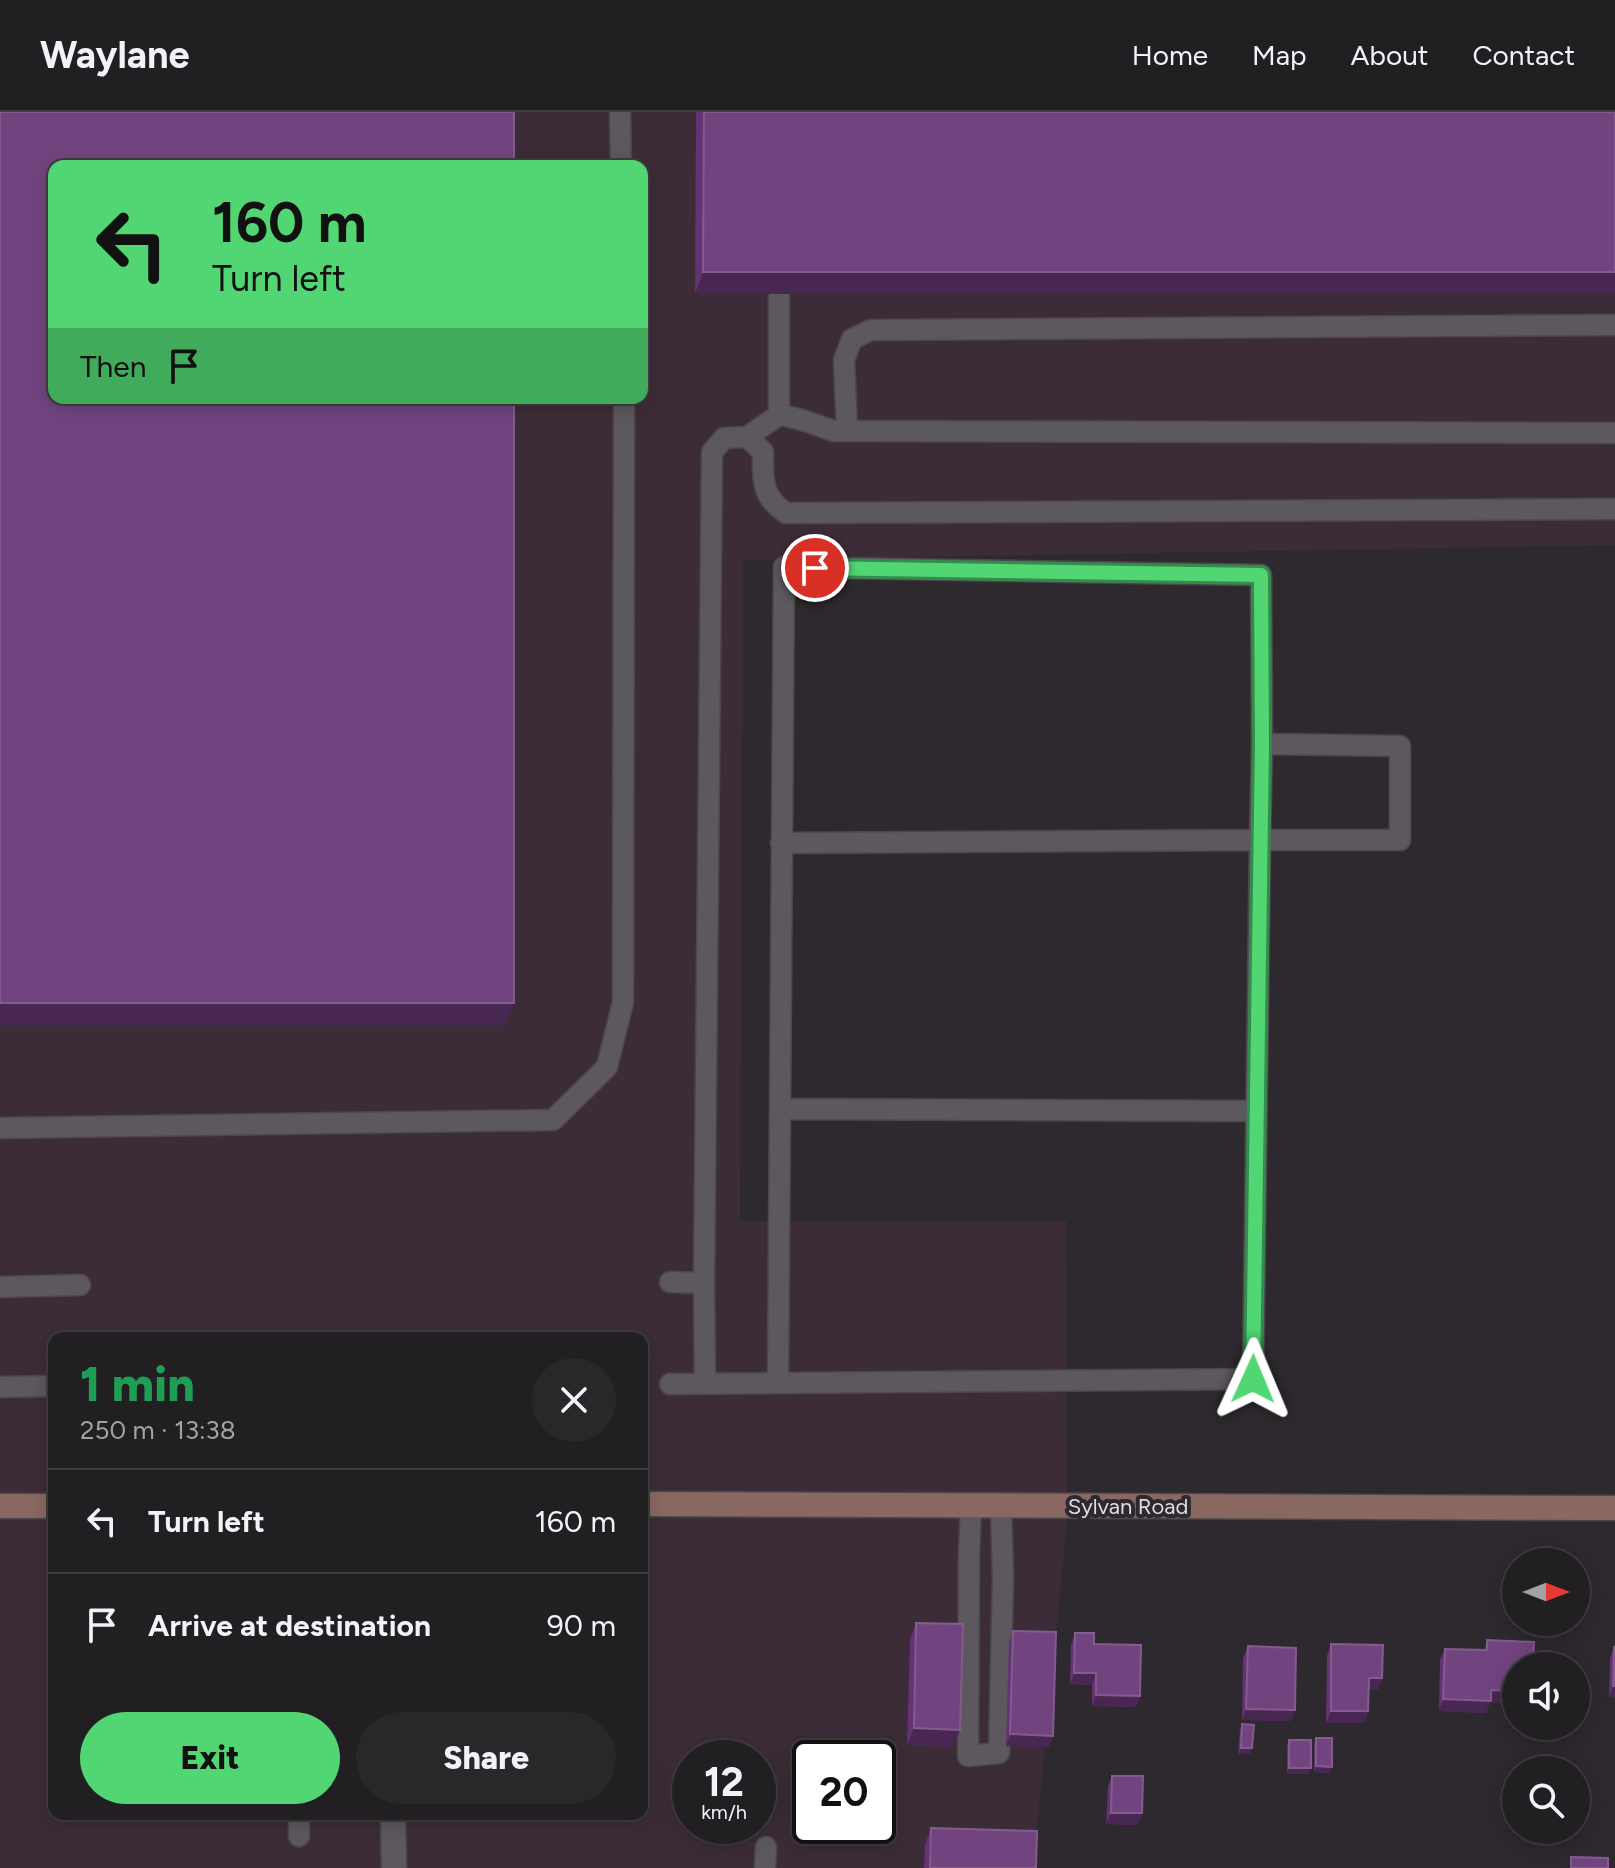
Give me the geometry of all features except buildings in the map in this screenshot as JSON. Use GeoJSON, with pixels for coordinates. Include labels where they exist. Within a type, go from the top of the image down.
{"type":"FeatureCollection","features":[{"type":"Feature","properties":{"kind":"main road","name":"Sylvan Road"},"geometry":{"type":"LineString","coordinates":[[648,1504],[1615,1508]]}},
{"type":"Feature","properties":{"kind":"main road"},"geometry":{"type":"LineString","coordinates":[[0,1506],[48,1506]]}},
{"type":"Feature","properties":{"kind":"street"},"geometry":{"type":"LineString","coordinates":[[393,1820],[394,1868]]}},
{"type":"Feature","properties":{"kind":"lane"},"geometry":{"type":"LineString","coordinates":[[620,112],[621,160]]}},
{"type":"Feature","properties":{"kind":"lane"},"geometry":{"type":"LineString","coordinates":[[779,294],[779,415]]}},
{"type":"Feature","properties":{"kind":"lane"},"geometry":{"type":"LineString","coordinates":[[847,431],[844,360],[852,339],[871,330],[1615,325]]}},
{"type":"Feature","properties":{"kind":"lane"},"geometry":{"type":"LineString","coordinates":[[0,1128],[553,1120],[607,1067],[623,1002],[624,404]]}},
{"type":"Feature","properties":{"kind":"lane"},"geometry":{"type":"LineString","coordinates":[[705,1383],[712,452],[724,438],[747,437],[779,415],[800,417],[834,431],[1615,433]]}},
{"type":"Feature","properties":{"kind":"lane"},"geometry":{"type":"LineString","coordinates":[[747,437],[763,452],[765,487],[771,502],[786,513],[1615,509]]}},
{"type":"Feature","properties":{"kind":"lane"},"geometry":{"type":"LineString","coordinates":[[670,1384],[1253,1379],[1262,744],[1261,575],[784,567],[778,1382]]}},
{"type":"Feature","properties":{"kind":"lane"},"geometry":{"type":"LineString","coordinates":[[781,843],[1400,840],[1400,746],[1262,744]]}},
{"type":"Feature","properties":{"kind":"lane"},"geometry":{"type":"LineString","coordinates":[[780,1109],[1257,1111]]}},
{"type":"Feature","properties":{"kind":"lane"},"geometry":{"type":"LineString","coordinates":[[670,1282],[704,1283]]}},
{"type":"Feature","properties":{"kind":"lane"},"geometry":{"type":"LineString","coordinates":[[0,1287],[80,1285]]}},
{"type":"Feature","properties":{"kind":"lane"},"geometry":{"type":"LineString","coordinates":[[0,1387],[48,1386]]}},
{"type":"Feature","properties":{"kind":"lane"},"geometry":{"type":"LineString","coordinates":[[971,1506],[968,1756],[999,1753],[1003,1577],[1001,1506]]}},
{"type":"Feature","properties":{"kind":"lane"},"geometry":{"type":"LineString","coordinates":[[299,1820],[299,1836]]}},
{"type":"Feature","properties":{"kind":"shaded area"},"geometry":{"type":"Polygon","coordinates":[[[0,112],[1615,112],[1615,545],[743,560],[740,1221],[1066,1221],[1067,1522],[1033,1868],[0,1868],[0,112]]]}},
{"type":"Feature","properties":{"kind":"route"},"geometry":{"type":"LineString","coordinates":[[815,568],[1261,575],[1262,744],[1253,1379]]}}]}
